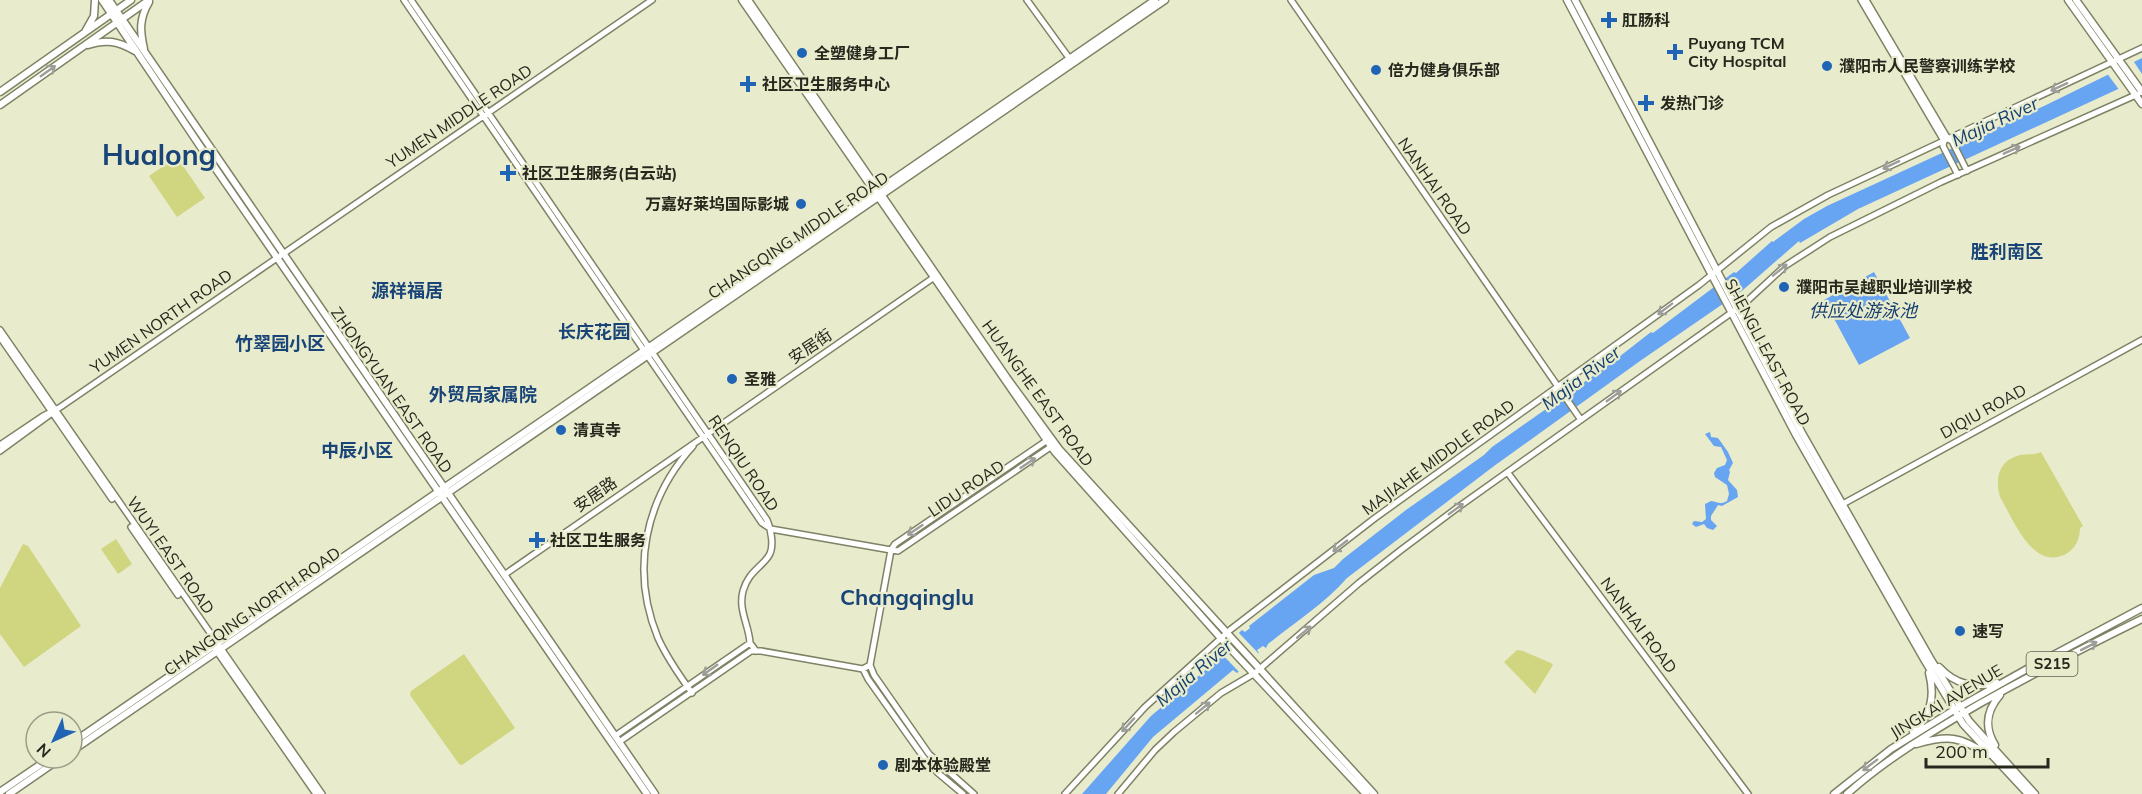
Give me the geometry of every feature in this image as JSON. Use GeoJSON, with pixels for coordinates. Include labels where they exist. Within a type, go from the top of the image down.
{"type":"FeatureCollection","features":[{"type":"Feature","properties":{"kind":"main road"},"geometry":{"type":"LineString","coordinates":[[83,34],[94,16],[95,0]]}},
{"type":"Feature","properties":{"kind":"main road","name":"ZHONGYUAN EAST ROAD"},"geometry":{"type":"LineString","coordinates":[[102,0],[114,12]]}},
{"type":"Feature","properties":{"kind":"main road","name":"ZHONGYUAN EAST ROAD"},"geometry":{"type":"LineString","coordinates":[[109,0],[137,52],[280,256],[647,794]]}},
{"type":"Feature","properties":{"kind":"main road"},"geometry":{"type":"LineString","coordinates":[[0,92],[131,0]]}},
{"type":"Feature","properties":{"kind":"main road"},"geometry":{"type":"LineString","coordinates":[[0,105],[150,0]]}},
{"type":"Feature","properties":{"kind":"main road"},"geometry":{"type":"LineString","coordinates":[[145,53],[140,27],[141,18],[150,0]]}},
{"type":"Feature","properties":{"kind":"main road","name":"HUANGHE EAST ROAD"},"geometry":{"type":"LineString","coordinates":[[742,0],[1050,443]]}},
{"type":"Feature","properties":{"kind":"main road","name":"HUANGHE EAST ROAD"},"geometry":{"type":"LineString","coordinates":[[748,0],[933,278],[1050,443],[1223,635],[1374,794]]}},
{"type":"Feature","properties":{"kind":"main road","name":"CHANGQING MIDDLE ROAD"},"geometry":{"type":"LineString","coordinates":[[442,492],[1071,61],[1155,0]]}},
{"type":"Feature","properties":{"kind":"main road","name":"CHANGQING MIDDLE ROAD"},"geometry":{"type":"LineString","coordinates":[[1071,61],[1165,0]]}},
{"type":"Feature","properties":{"kind":"main road","name":"SHENGLI EAST ROAD"},"geometry":{"type":"LineString","coordinates":[[1567,0],[1714,272]]}},
{"type":"Feature","properties":{"kind":"main road","name":"SHENGLI EAST ROAD"},"geometry":{"type":"LineString","coordinates":[[1575,0],[1733,309],[1840,506],[1959,712],[2005,764]]}},
{"type":"Feature","properties":{"kind":"main road"},"geometry":{"type":"LineString","coordinates":[[2068,0],[2139,92],[2142,104]]}},
{"type":"Feature","properties":{"kind":"main road"},"geometry":{"type":"LineString","coordinates":[[2076,0],[2116,62]]}},
{"type":"Feature","properties":{"kind":"main road","name":"ZHONGYUAN EAST ROAD"},"geometry":{"type":"LineString","coordinates":[[119,21],[145,53],[280,256]]}},
{"type":"Feature","properties":{"kind":"main road"},"geometry":{"type":"LineString","coordinates":[[82,47],[106,40],[118,42],[137,52]]}},
{"type":"Feature","properties":{"kind":"main road","name":"ZHONGYUAN EAST ROAD"},"geometry":{"type":"LineString","coordinates":[[442,492],[504,575],[655,794]]}},
{"type":"Feature","properties":{"kind":"main road","name":"CHANGQING NORTH ROAD"},"geometry":{"type":"LineString","coordinates":[[84,735],[217,647],[442,492]]}},
{"type":"Feature","properties":{"kind":"main road","name":"JINGKAI AVENUE"},"geometry":{"type":"LineString","coordinates":[[1847,794],[1886,761],[2006,681],[2142,608]]}},
{"type":"Feature","properties":{"kind":"main road","name":"JINGKAI AVENUE"},"geometry":{"type":"LineString","coordinates":[[1834,794],[1902,741],[2142,619]]}},
{"type":"Feature","properties":{"kind":"main road","name":"CHANGQING NORTH ROAD"},"geometry":{"type":"LineString","coordinates":[[84,742],[217,647]]}},
{"type":"Feature","properties":{"kind":"main road"},"geometry":{"type":"LineString","coordinates":[[1927,660],[1948,676],[1964,684],[1980,686],[2006,681]]}},
{"type":"Feature","properties":{"kind":"main road"},"geometry":{"type":"LineString","coordinates":[[1902,741],[1920,726],[1931,705],[1932,687],[1927,660]]}},
{"type":"Feature","properties":{"kind":"main road","name":"HUANGHE EAST ROAD"},"geometry":{"type":"LineString","coordinates":[[1257,671],[1366,794]]}},
{"type":"Feature","properties":{"kind":"main road"},"geometry":{"type":"LineString","coordinates":[[2003,691],[1992,704],[1987,723],[1992,740],[2005,764],[2028,794]]}},
{"type":"Feature","properties":{"kind":"main road"},"geometry":{"type":"LineString","coordinates":[[1910,746],[1945,738],[1962,740],[2005,764],[2035,794]]}},
{"type":"Feature","properties":{"kind":"main road"},"geometry":{"type":"LineString","coordinates":[[0,792],[32,770]]}},
{"type":"Feature","properties":{"kind":"main road"},"geometry":{"type":"LineString","coordinates":[[9,794],[44,770]]}},
{"type":"Feature","properties":{"kind":"street","name":"RENQIU ROAD"},"geometry":{"type":"LineString","coordinates":[[404,0],[767,520],[771,529]]}},
{"type":"Feature","properties":{"kind":"street","name":"RENQIU ROAD"},"geometry":{"type":"LineString","coordinates":[[411,0],[485,114]]}},
{"type":"Feature","properties":{"kind":"street","name":"YUMEN MIDDLE ROAD"},"geometry":{"type":"LineString","coordinates":[[280,256],[652,0]]}},
{"type":"Feature","properties":{"kind":"street"},"geometry":{"type":"LineString","coordinates":[[1027,0],[1071,61]]}},
{"type":"Feature","properties":{"kind":"street","name":"NANHAI ROAD"},"geometry":{"type":"LineString","coordinates":[[1291,0],[1581,420]]}},
{"type":"Feature","properties":{"kind":"street"},"geometry":{"type":"LineString","coordinates":[[1861,0],[1947,142],[1966,169]]}},
{"type":"Feature","properties":{"kind":"street"},"geometry":{"type":"LineString","coordinates":[[1866,0],[1947,142],[1958,174]]}},
{"type":"Feature","properties":{"kind":"street","name":"MAJIAHE MIDDLE ROAD"},"geometry":{"type":"LineString","coordinates":[[1065,794],[1144,707],[1223,635],[1375,518],[1559,390],[1757,237],[1800,209],[1947,142],[2142,48]]}},
{"type":"Feature","properties":{"kind":"street"},"geometry":{"type":"LineString","coordinates":[[1118,794],[1155,750],[1174,732],[1221,693],[1257,671],[1359,583],[1457,508],[1733,309],[1812,246],[1966,169],[2139,92]]}},
{"type":"Feature","properties":{"kind":"street","name":"YUMEN NORTH ROAD"},"geometry":{"type":"LineString","coordinates":[[0,451],[280,256]]}},
{"type":"Feature","properties":{"kind":"street","name":"安居街"},"geometry":{"type":"LineString","coordinates":[[705,434],[933,278]]}},
{"type":"Feature","properties":{"kind":"street","name":"WUYI EAST ROAD"},"geometry":{"type":"LineString","coordinates":[[0,330],[53,412]]}},
{"type":"Feature","properties":{"kind":"street","name":"WUYI EAST ROAD"},"geometry":{"type":"LineString","coordinates":[[0,337],[321,794]]}},
{"type":"Feature","properties":{"kind":"street","name":"DIQIU ROAD"},"geometry":{"type":"LineString","coordinates":[[1840,506],[2142,340]]}},
{"type":"Feature","properties":{"kind":"street","name":"YUMEN NORTH ROAD"},"geometry":{"type":"LineString","coordinates":[[0,445],[53,412]]}},
{"type":"Feature","properties":{"kind":"street"},"geometry":{"type":"LineString","coordinates":[[692,693],[670,661],[654,624],[647,598],[644,558],[648,529],[664,484],[684,456],[705,434]]}},
{"type":"Feature","properties":{"kind":"street","name":"安居路"},"geometry":{"type":"LineString","coordinates":[[504,575],[705,434]]}},
{"type":"Feature","properties":{"kind":"street","name":"LIDU ROAD"},"geometry":{"type":"LineString","coordinates":[[891,550],[895,544],[1050,443]]}},
{"type":"Feature","properties":{"kind":"street","name":"NANHAI ROAD"},"geometry":{"type":"LineString","coordinates":[[1508,473],[1748,794]]}},
{"type":"Feature","properties":{"kind":"street"},"geometry":{"type":"LineString","coordinates":[[756,651],[750,643],[741,600],[748,579],[769,556],[771,529],[891,550],[870,665],[874,675],[929,754],[974,794]]}},
{"type":"Feature","properties":{"kind":"street"},"geometry":{"type":"LineString","coordinates":[[615,736],[750,643]]}},
{"type":"Feature","properties":{"kind":"street","name":"WUYI EAST ROAD"},"geometry":{"type":"LineString","coordinates":[[217,647],[316,794]]}},
{"type":"Feature","properties":{"kind":"street"},"geometry":{"type":"LineString","coordinates":[[619,742],[751,651],[863,669],[870,665]]}},
{"type":"Feature","properties":{"kind":"street"},"geometry":{"type":"LineString","coordinates":[[863,669],[924,758],[963,794]]}},
{"type":"Feature","properties":{"kind":"green space"},"geometry":{"type":"Polygon","coordinates":[[[177,157],[205,198],[177,217],[149,176],[177,157]]]}},
{"type":"Feature","properties":{"kind":"green space"},"geometry":{"type":"Polygon","coordinates":[[[2041,452],[2083,526],[2071,550],[2064,555],[2052,557],[2042,555],[2024,539],[2000,497],[1998,484],[1999,472],[2011,459],[2041,452]]]}},
{"type":"Feature","properties":{"kind":"green space"},"geometry":{"type":"Polygon","coordinates":[[[116,539],[132,564],[118,574],[101,549],[116,539]]]}},
{"type":"Feature","properties":{"kind":"green space"},"geometry":{"type":"Polygon","coordinates":[[[23,544],[28,546],[81,626],[24,667],[0,634],[0,588],[23,544]]]}},
{"type":"Feature","properties":{"kind":"green space"},"geometry":{"type":"Polygon","coordinates":[[[1517,650],[1553,665],[1535,694],[1504,662],[1517,650]]]}},
{"type":"Feature","properties":{"kind":"green space"},"geometry":{"type":"Polygon","coordinates":[[[464,654],[515,728],[462,765],[459,764],[410,695],[411,691],[464,654]]]}},
{"type":"Feature","properties":{"kind":"water"},"geometry":{"type":"Polygon","coordinates":[[[2142,58],[2142,78],[1858,209],[1800,243],[1799,241],[1743,290],[1494,466],[1347,578],[1329,596],[1268,644],[1266,648],[1263,646],[1257,650],[1259,653],[1237,673],[1233,670],[1153,737],[1106,794],[1082,794],[1151,716],[1221,657],[1218,653],[1242,630],[1245,632],[1250,628],[1249,626],[1314,575],[1334,568],[1406,510],[1651,332],[1653,333],[1734,272],[1736,273],[1772,241],[1827,206],[2142,58]]]}},
{"type":"Feature","properties":{"kind":"water","name":"供应处游泳池"},"geometry":{"type":"Polygon","coordinates":[[[1874,272],[1910,338],[1859,365],[1824,300],[1874,272]]]}},
{"type":"Feature","properties":{"kind":"water"},"geometry":{"type":"Polygon","coordinates":[[[1710,432],[1711,437],[1718,438],[1733,463],[1729,470],[1728,480],[1737,490],[1738,497],[1722,506],[1718,505],[1711,516],[1711,520],[1717,526],[1713,530],[1704,524],[1696,527],[1692,524],[1694,521],[1702,522],[1706,519],[1705,504],[1711,501],[1725,502],[1729,494],[1727,485],[1715,477],[1714,473],[1717,468],[1725,465],[1727,460],[1721,447],[1714,446],[1705,434],[1710,432]]]}},
{"type":"Feature","properties":{"kind":"pier"},"geometry":{"type":"Polygon","coordinates":[[[2132,59],[2142,74],[2142,81],[2120,91],[2106,72],[2132,59]]]}},
{"type":"Feature","properties":{"kind":"pier"},"geometry":{"type":"Polygon","coordinates":[[[1238,632],[1259,654],[1239,672],[1218,650],[1238,632]]]}},
{"type":"Feature","properties":{"kind":"place","name":"肛肠科"},"geometry":{"type":"Point","coordinates":[1609,20]}},
{"type":"Feature","properties":{"kind":"place","name":"Puyang TCM City Hospital"},"geometry":{"type":"Point","coordinates":[1675,52]}},
{"type":"Feature","properties":{"kind":"place","name":"全塑健身工厂"},"geometry":{"type":"Point","coordinates":[802,53]}},
{"type":"Feature","properties":{"kind":"place","name":"濮阳市人民警察训练学校"},"geometry":{"type":"Point","coordinates":[1827,66]}},
{"type":"Feature","properties":{"kind":"place","name":"倍力健身俱乐部"},"geometry":{"type":"Point","coordinates":[1376,70]}},
{"type":"Feature","properties":{"kind":"place","name":"社区卫生服务中心"},"geometry":{"type":"Point","coordinates":[748,84]}},
{"type":"Feature","properties":{"kind":"place","name":"发热门诊"},"geometry":{"type":"Point","coordinates":[1646,103]}},
{"type":"Feature","properties":{"kind":"place","name":"社区卫生服务(白云站)"},"geometry":{"type":"Point","coordinates":[508,173]}},
{"type":"Feature","properties":{"kind":"place","name":"万嘉好莱坞国际影城"},"geometry":{"type":"Point","coordinates":[801,204]}},
{"type":"Feature","properties":{"kind":"place","name":"濮阳市吴越职业培训学校"},"geometry":{"type":"Point","coordinates":[1784,287]}},
{"type":"Feature","properties":{"kind":"place","name":"圣雅"},"geometry":{"type":"Point","coordinates":[732,379]}},
{"type":"Feature","properties":{"kind":"place","name":"清真寺"},"geometry":{"type":"Point","coordinates":[561,430]}},
{"type":"Feature","properties":{"kind":"place","name":"社区卫生服务"},"geometry":{"type":"Point","coordinates":[537,540]}},
{"type":"Feature","properties":{"kind":"place","name":"速写"},"geometry":{"type":"Point","coordinates":[1960,631]}},
{"type":"Feature","properties":{"kind":"place","name":"剧本体验殿堂"},"geometry":{"type":"Point","coordinates":[883,765]}},
{"type":"Feature","properties":{"kind":"district","name":"Hualong"},"geometry":{"type":"Point","coordinates":[159,155]}},
{"type":"Feature","properties":{"kind":"district","name":"胜利南区"},"geometry":{"type":"Point","coordinates":[2007,252]}},
{"type":"Feature","properties":{"kind":"district","name":"源祥福居"},"geometry":{"type":"Point","coordinates":[407,291]}},
{"type":"Feature","properties":{"kind":"district","name":"长庆花园"},"geometry":{"type":"Point","coordinates":[594,332]}},
{"type":"Feature","properties":{"kind":"district","name":"竹翠园小区"},"geometry":{"type":"Point","coordinates":[280,344]}},
{"type":"Feature","properties":{"kind":"district","name":"外贸局家属院"},"geometry":{"type":"Point","coordinates":[483,395]}},
{"type":"Feature","properties":{"kind":"district","name":"中辰小区"},"geometry":{"type":"Point","coordinates":[357,451]}},
{"type":"Feature","properties":{"kind":"district","name":"Changqinglu"},"geometry":{"type":"Point","coordinates":[907,597]}},
{"type":"Feature","properties":{"kind":"water label","name":"Majia River"},"geometry":{"type":"Point","coordinates":[1995,122]}},
{"type":"Feature","properties":{"kind":"water label","name":"Majia River"},"geometry":{"type":"Point","coordinates":[1581,378]}},
{"type":"Feature","properties":{"kind":"water label","name":"Majia River"},"geometry":{"type":"Point","coordinates":[1194,673]}}]}
